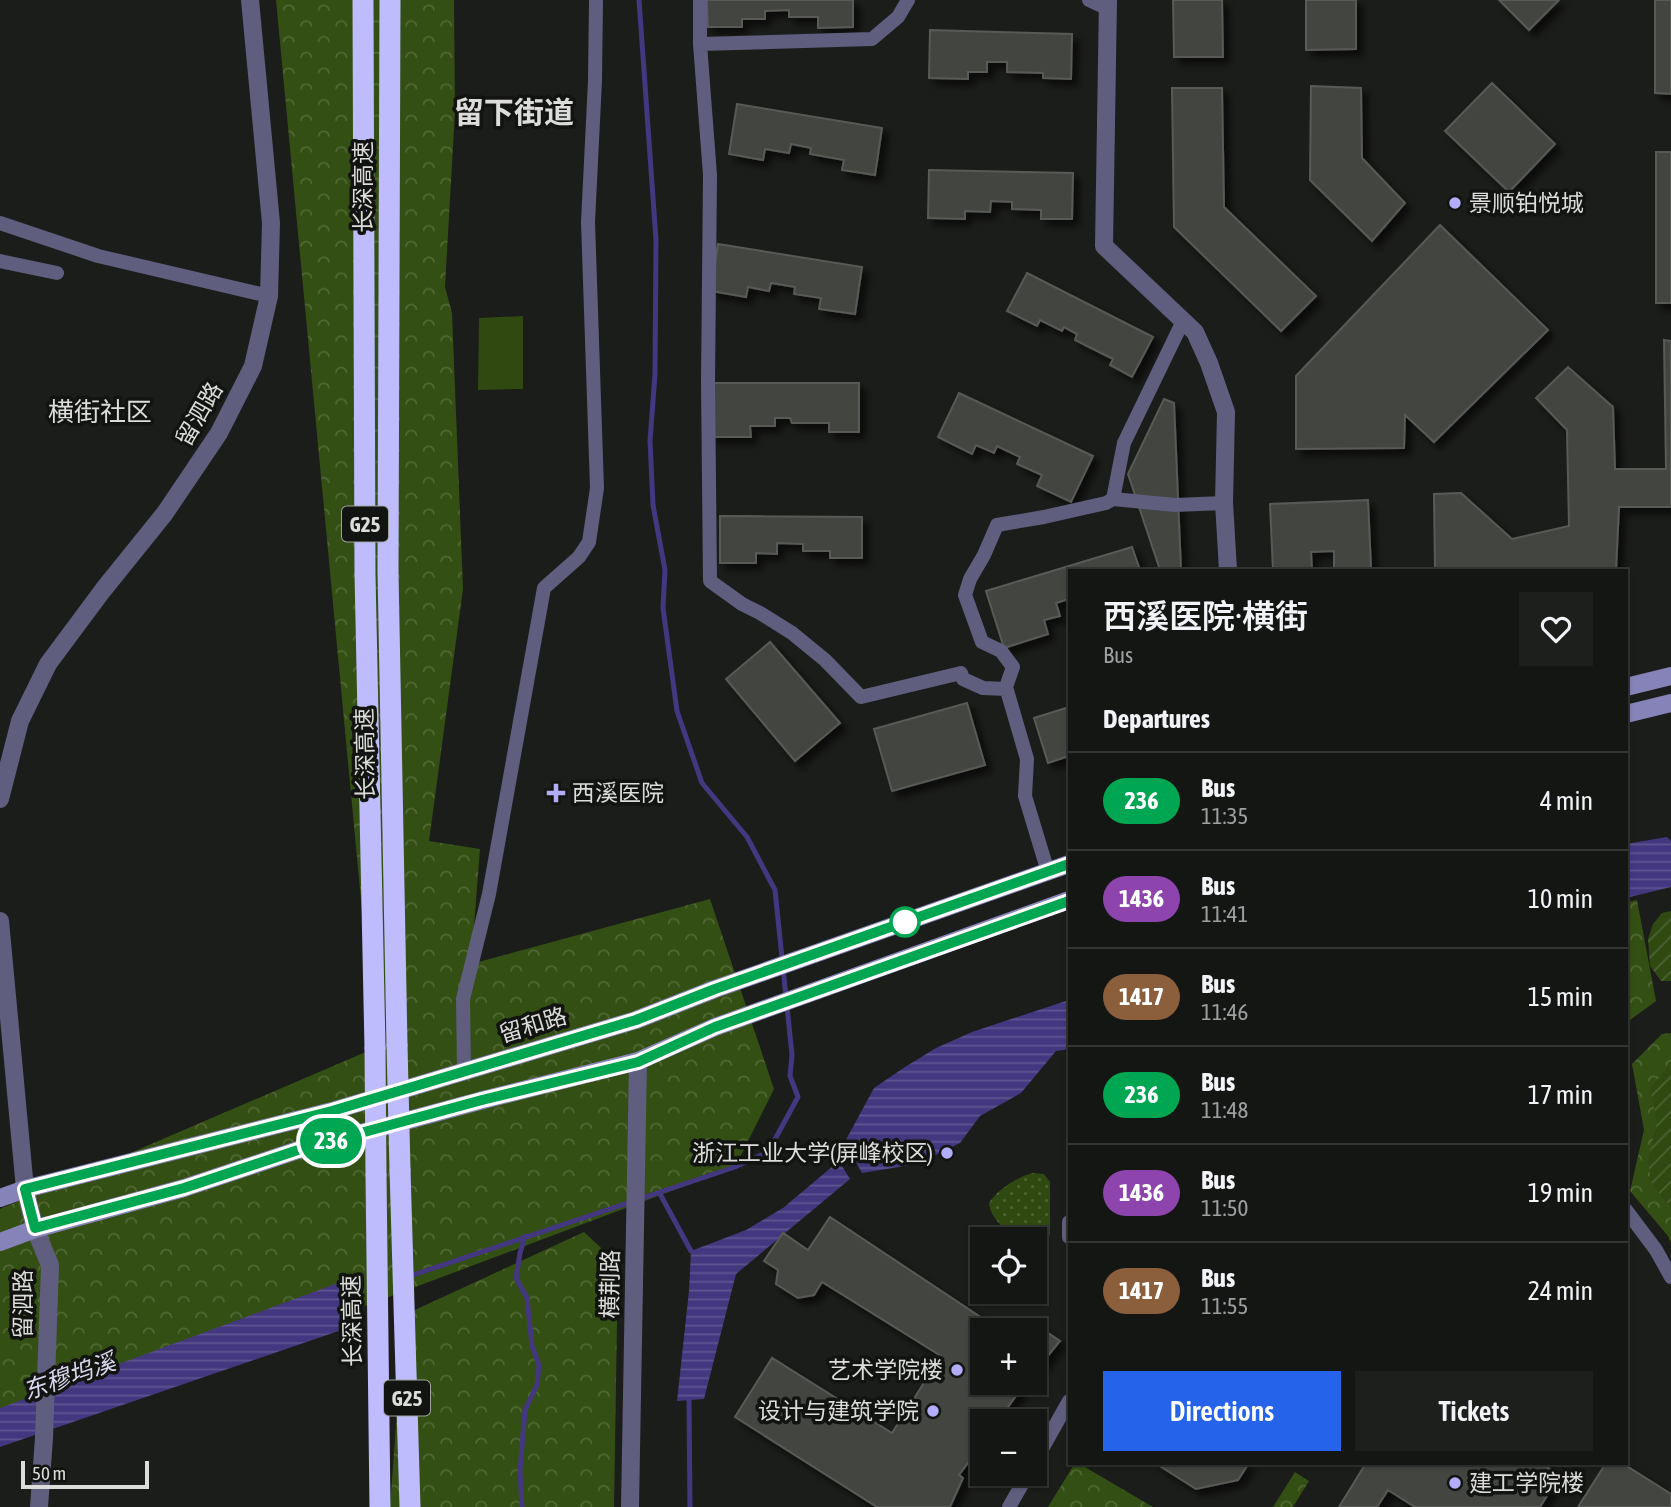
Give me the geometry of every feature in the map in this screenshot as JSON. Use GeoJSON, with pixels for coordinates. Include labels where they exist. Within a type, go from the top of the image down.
{"type":"FeatureCollection","features":[{"type":"Feature","properties":{"kind":"highway","name":"长深高速"},"geometry":{"type":"LineString","coordinates":[[363,0],[365,574],[380,1507]]}},
{"type":"Feature","properties":{"kind":"highway","name":"长深高速"},"geometry":{"type":"LineString","coordinates":[[390,0],[388,572],[397,1045],[410,1507]]}},
{"type":"Feature","properties":{"kind":"main road"},"geometry":{"type":"LineString","coordinates":[[1628,687],[1671,676]]}},
{"type":"Feature","properties":{"kind":"main road"},"geometry":{"type":"LineString","coordinates":[[1628,714],[1671,703]]}},
{"type":"Feature","properties":{"kind":"main road","name":"留和路"},"geometry":{"type":"LineString","coordinates":[[0,1198],[25,1189],[332,1111],[636,1020],[715,989],[1068,864]]}},
{"type":"Feature","properties":{"kind":"main road"},"geometry":{"type":"LineString","coordinates":[[0,1242],[35,1228],[184,1188],[312,1147],[482,1100],[638,1062],[715,1027],[1068,901]]}},
{"type":"Feature","properties":{"kind":"street","name":"留泗路"},"geometry":{"type":"LineString","coordinates":[[0,799],[20,721],[48,663],[165,513],[219,433],[253,366],[269,296],[271,223],[250,0]]}},
{"type":"Feature","properties":{"kind":"street"},"geometry":{"type":"LineString","coordinates":[[464,1071],[463,999],[489,894],[544,588],[579,557],[589,542],[597,488],[588,222],[596,0]]}},
{"type":"Feature","properties":{"kind":"street"},"geometry":{"type":"LineString","coordinates":[[700,0],[710,175],[710,581],[742,604],[792,633],[825,660],[861,697],[961,673],[963,679],[983,688],[1006,689]]}},
{"type":"Feature","properties":{"kind":"street"},"geometry":{"type":"LineString","coordinates":[[701,44],[872,39],[898,17],[908,0]]}},
{"type":"Feature","properties":{"kind":"street"},"geometry":{"type":"LineString","coordinates":[[1089,0],[1108,5],[1104,246],[1195,332],[1209,363],[1226,412],[1224,503],[1228,569]]}},
{"type":"Feature","properties":{"kind":"street"},"geometry":{"type":"LineString","coordinates":[[0,223],[98,256],[269,296]]}},
{"type":"Feature","properties":{"kind":"street"},"geometry":{"type":"LineString","coordinates":[[0,261],[57,273]]}},
{"type":"Feature","properties":{"kind":"street"},"geometry":{"type":"LineString","coordinates":[[1114,499],[1125,443],[1183,321]]}},
{"type":"Feature","properties":{"kind":"street"},"geometry":{"type":"LineString","coordinates":[[1048,872],[1025,796],[1027,759],[1006,689],[1013,667],[1001,651],[982,642],[965,595],[970,579],[997,525],[1094,506],[1114,499],[1175,505],[1224,503]]}},
{"type":"Feature","properties":{"kind":"street","name":"留泗路"},"geometry":{"type":"LineString","coordinates":[[0,921],[25,1189],[35,1228],[50,1265],[47,1379],[39,1507]]}},
{"type":"Feature","properties":{"kind":"street","name":"横荆路"},"geometry":{"type":"LineString","coordinates":[[630,1507],[638,1062]]}},
{"type":"Feature","properties":{"kind":"street"},"geometry":{"type":"LineString","coordinates":[[1628,1213],[1656,1250],[1671,1277]]}},
{"type":"Feature","properties":{"kind":"street"},"geometry":{"type":"LineString","coordinates":[[1047,1441],[1068,1403]]}},
{"type":"Feature","properties":{"kind":"street"},"geometry":{"type":"LineString","coordinates":[[1009,1507],[1021,1486]]}},
{"type":"Feature","properties":{"kind":"green space"},"geometry":{"type":"Polygon","coordinates":[[[276,0],[454,0],[455,111],[445,287],[452,313],[463,589],[429,841],[480,849],[471,964],[710,899],[774,1089],[735,1167],[0,1443],[0,1209],[375,1048],[276,0]]]}},
{"type":"Feature","properties":{"kind":"green space"},"geometry":{"type":"Polygon","coordinates":[[[523,316],[523,389],[478,390],[479,318],[523,316]]]}},
{"type":"Feature","properties":{"kind":"green space"},"geometry":{"type":"Polygon","coordinates":[[[1637,900],[1656,1001],[1628,1022],[1628,902],[1637,900]]]}},
{"type":"Feature","properties":{"kind":"green space"},"geometry":{"type":"Polygon","coordinates":[[[1671,911],[1671,981],[1661,981],[1650,966],[1648,939],[1653,924],[1662,913],[1671,911]]]}},
{"type":"Feature","properties":{"kind":"green space"},"geometry":{"type":"Polygon","coordinates":[[[1671,1033],[1671,1243],[1630,1191],[1644,1130],[1632,1064],[1662,1034],[1671,1033]]]}},
{"type":"Feature","properties":{"kind":"green space"},"geometry":{"type":"Polygon","coordinates":[[[1671,1064],[1671,1205],[1651,1182],[1648,1161],[1657,1121],[1650,1088],[1671,1064]]]}},
{"type":"Feature","properties":{"kind":"green space"},"geometry":{"type":"Polygon","coordinates":[[[1033,1173],[1044,1174],[1050,1182],[1050,1235],[1047,1238],[1047,1227],[1004,1227],[994,1217],[989,1203],[1008,1184],[1033,1173]]]}},
{"type":"Feature","properties":{"kind":"green space"},"geometry":{"type":"Polygon","coordinates":[[[584,1232],[618,1264],[614,1507],[390,1507],[404,1315],[584,1232]]]}},
{"type":"Feature","properties":{"kind":"green space"},"geometry":{"type":"Polygon","coordinates":[[[1074,1465],[1081,1465],[1153,1507],[1048,1507],[1074,1465]]]}},
{"type":"Feature","properties":{"kind":"green space"},"geometry":{"type":"Polygon","coordinates":[[[1295,1472],[1309,1481],[1293,1507],[1273,1507],[1295,1472]]]}},
{"type":"Feature","properties":{"kind":"shaded area"},"geometry":{"type":"Polygon","coordinates":[[[1667,837],[1671,841],[1671,887],[1628,898],[1628,844],[1667,837]]]}},
{"type":"Feature","properties":{"kind":"shaded area"},"geometry":{"type":"Polygon","coordinates":[[[1068,1000],[1068,1049],[1056,1051],[1021,1093],[980,1116],[960,1143],[917,1164],[862,1173],[857,1164],[841,1149],[874,1088],[936,1048],[972,1032],[1068,1000]]]}},
{"type":"Feature","properties":{"kind":"shaded area"},"geometry":{"type":"Polygon","coordinates":[[[839,1161],[850,1179],[736,1274],[704,1399],[677,1401],[691,1251],[746,1230],[783,1208],[839,1161]]]}},
{"type":"Feature","properties":{"kind":"shaded area"},"geometry":{"type":"Polygon","coordinates":[[[357,1276],[359,1324],[0,1447],[0,1408],[357,1276]]]}},
{"type":"Feature","properties":{"kind":"building"},"geometry":{"type":"Polygon","coordinates":[[[707,0],[853,0],[853,27],[818,28],[818,17],[789,17],[789,10],[765,11],[765,19],[742,19],[742,27],[708,27],[707,0]]]}},
{"type":"Feature","properties":{"kind":"building"},"geometry":{"type":"Polygon","coordinates":[[[1173,0],[1222,0],[1223,57],[1174,57],[1173,0]]]}},
{"type":"Feature","properties":{"kind":"building"},"geometry":{"type":"Polygon","coordinates":[[[1306,0],[1356,0],[1356,49],[1306,50],[1306,0]]]}},
{"type":"Feature","properties":{"kind":"building"},"geometry":{"type":"Polygon","coordinates":[[[1499,0],[1559,0],[1529,30],[1499,0]]]}},
{"type":"Feature","properties":{"kind":"building"},"geometry":{"type":"Polygon","coordinates":[[[1655,0],[1671,0],[1671,94],[1655,93],[1655,0]]]}},
{"type":"Feature","properties":{"kind":"building"},"geometry":{"type":"Polygon","coordinates":[[[930,30],[1072,34],[1071,79],[1043,78],[1043,73],[1007,72],[1007,62],[987,62],[987,72],[968,72],[968,79],[929,78],[930,30]]]}},
{"type":"Feature","properties":{"kind":"building"},"geometry":{"type":"Polygon","coordinates":[[[1492,83],[1555,144],[1509,192],[1445,131],[1492,83]]]}},
{"type":"Feature","properties":{"kind":"building"},"geometry":{"type":"Polygon","coordinates":[[[1311,86],[1361,88],[1362,158],[1405,203],[1372,241],[1310,180],[1311,86]]]}},
{"type":"Feature","properties":{"kind":"building"},"geometry":{"type":"Polygon","coordinates":[[[1172,88],[1222,88],[1224,207],[1316,296],[1281,331],[1174,227],[1172,88]]]}},
{"type":"Feature","properties":{"kind":"building"},"geometry":{"type":"Polygon","coordinates":[[[737,104],[882,128],[875,175],[842,170],[844,160],[810,154],[811,148],[791,144],[789,153],[765,149],[763,160],[729,154],[737,104]]]}},
{"type":"Feature","properties":{"kind":"building"},"geometry":{"type":"Polygon","coordinates":[[[1656,152],[1671,152],[1671,303],[1656,303],[1656,152]]]}},
{"type":"Feature","properties":{"kind":"building"},"geometry":{"type":"Polygon","coordinates":[[[929,170],[1073,173],[1072,219],[1041,219],[1041,210],[1012,209],[1012,202],[991,201],[990,212],[965,211],[965,219],[928,218],[929,170]]]}},
{"type":"Feature","properties":{"kind":"building"},"geometry":{"type":"Polygon","coordinates":[[[1440,225],[1548,330],[1434,442],[1405,415],[1404,448],[1296,449],[1296,376],[1440,225]]]}},
{"type":"Feature","properties":{"kind":"building"},"geometry":{"type":"Polygon","coordinates":[[[718,244],[862,267],[855,314],[819,309],[821,298],[794,294],[795,287],[771,283],[769,291],[748,287],[746,297],[711,291],[718,244]]]}},
{"type":"Feature","properties":{"kind":"building"},"geometry":{"type":"Polygon","coordinates":[[[1027,273],[1153,337],[1132,377],[1110,365],[1113,359],[1075,340],[1077,334],[1064,327],[1062,331],[1040,320],[1037,326],[1007,311],[1027,273]]]}},
{"type":"Feature","properties":{"kind":"building"},"geometry":{"type":"Polygon","coordinates":[[[1664,340],[1671,341],[1671,507],[1619,507],[1616,569],[1435,569],[1434,494],[1461,493],[1512,539],[1569,526],[1567,430],[1536,398],[1568,367],[1613,407],[1615,469],[1666,469],[1664,340]]]}},
{"type":"Feature","properties":{"kind":"building"},"geometry":{"type":"Polygon","coordinates":[[[711,383],[859,383],[859,432],[829,432],[829,423],[792,423],[790,418],[775,418],[775,426],[750,426],[751,437],[711,437],[711,383]]]}},
{"type":"Feature","properties":{"kind":"building"},"geometry":{"type":"Polygon","coordinates":[[[959,393],[1093,456],[1071,502],[1037,486],[1042,475],[1017,464],[1020,457],[997,446],[994,453],[976,445],[972,454],[938,437],[959,393]]]}},
{"type":"Feature","properties":{"kind":"building"},"geometry":{"type":"Polygon","coordinates":[[[1164,399],[1174,403],[1181,569],[1160,569],[1128,474],[1164,399]]]}},
{"type":"Feature","properties":{"kind":"building"},"geometry":{"type":"Polygon","coordinates":[[[1368,500],[1371,568],[1334,569],[1334,551],[1311,552],[1312,569],[1273,569],[1270,504],[1368,500]]]}},
{"type":"Feature","properties":{"kind":"building"},"geometry":{"type":"Polygon","coordinates":[[[720,516],[862,517],[862,558],[830,558],[830,551],[803,551],[803,544],[777,543],[777,554],[756,553],[756,563],[720,563],[720,516]]]}},
{"type":"Feature","properties":{"kind":"building"},"geometry":{"type":"Polygon","coordinates":[[[1132,547],[1140,569],[1068,569],[1068,599],[1056,603],[1060,616],[1044,620],[1048,634],[1004,648],[986,591],[1132,547]]]}},
{"type":"Feature","properties":{"kind":"building"},"geometry":{"type":"Polygon","coordinates":[[[770,642],[840,723],[795,761],[726,679],[770,642]]]}},
{"type":"Feature","properties":{"kind":"building"},"geometry":{"type":"Polygon","coordinates":[[[967,703],[985,765],[892,791],[874,729],[967,703]]]}},
{"type":"Feature","properties":{"kind":"building"},"geometry":{"type":"Polygon","coordinates":[[[1068,707],[1068,756],[1048,763],[1034,718],[1068,707]]]}},
{"type":"Feature","properties":{"kind":"building","name":"艺术学院楼"},"geometry":{"type":"Polygon","coordinates":[[[830,1217],[982,1318],[970,1318],[970,1395],[1017,1395],[1007,1409],[970,1409],[970,1460],[959,1475],[963,1478],[950,1507],[877,1507],[735,1417],[772,1358],[892,1433],[941,1356],[822,1282],[814,1295],[798,1298],[776,1284],[778,1270],[764,1261],[783,1233],[808,1250],[830,1217]]]}},
{"type":"Feature","properties":{"kind":"building"},"geometry":{"type":"Polygon","coordinates":[[[1047,1332],[1060,1341],[1047,1357],[1047,1332]]]}},
{"type":"Feature","properties":{"kind":"building"},"geometry":{"type":"Polygon","coordinates":[[[1158,1465],[1248,1465],[1238,1480],[1196,1489],[1158,1465]]]}},
{"type":"Feature","properties":{"kind":"building","name":"建工学院楼"},"geometry":{"type":"Polygon","coordinates":[[[1365,1465],[1543,1465],[1560,1475],[1540,1507],[1415,1507],[1388,1490],[1377,1507],[1339,1507],[1365,1465]]]}},
{"type":"Feature","properties":{"kind":"building"},"geometry":{"type":"Polygon","coordinates":[[[1605,1465],[1625,1465],[1671,1494],[1671,1507],[1578,1507],[1605,1465]]]}},
{"type":"Feature","properties":{"kind":"waterway"},"geometry":{"type":"LineString","coordinates":[[410,1276],[735,1167],[768,1152],[798,1097],[790,1076],[792,1055],[775,890],[747,837],[702,783],[677,711],[663,608],[665,570],[653,505],[650,441],[655,374],[656,240],[639,0]]}},
{"type":"Feature","properties":{"kind":"waterway"},"geometry":{"type":"LineString","coordinates":[[659,1192],[691,1251]]}},
{"type":"Feature","properties":{"kind":"waterway"},"geometry":{"type":"LineString","coordinates":[[522,1507],[520,1471],[525,1410],[537,1385],[539,1365],[532,1346],[527,1298],[516,1278],[525,1236]]}},
{"type":"Feature","properties":{"kind":"waterway"},"geometry":{"type":"LineString","coordinates":[[689,1400],[690,1507]]}},
{"type":"Feature","properties":{"kind":"bus line","name":"236"},"geometry":{"type":"LineString","coordinates":[[1068,864],[715,989],[636,1020],[332,1111],[25,1189],[35,1228],[184,1188],[298,1150],[482,1100],[638,1062],[715,1027],[1068,901]]}},
{"type":"Feature","properties":{"kind":"place","name":"景顺铂悦城"},"geometry":{"type":"Point","coordinates":[1455,203]}},
{"type":"Feature","properties":{"kind":"place","name":"西溪医院"},"geometry":{"type":"Point","coordinates":[556,793]}},
{"type":"Feature","properties":{"kind":"place","name":"浙江工业大学(屏峰校区)"},"geometry":{"type":"Point","coordinates":[947,1153]}},
{"type":"Feature","properties":{"kind":"place","name":"艺术学院楼"},"geometry":{"type":"Point","coordinates":[957,1370]}},
{"type":"Feature","properties":{"kind":"place","name":"设计与建筑学院"},"geometry":{"type":"Point","coordinates":[933,1411]}},
{"type":"Feature","properties":{"kind":"place","name":"建工学院楼"},"geometry":{"type":"Point","coordinates":[1455,1483]}},
{"type":"Feature","properties":{"kind":"district","name":"留下街道"},"geometry":{"type":"Point","coordinates":[514,112]}},
{"type":"Feature","properties":{"kind":"district","name":"横街社区"},"geometry":{"type":"Point","coordinates":[100,412]}},
{"type":"Feature","properties":{"kind":"water label","name":"东穆坞溪"},"geometry":{"type":"Point","coordinates":[69,1376]}}]}
